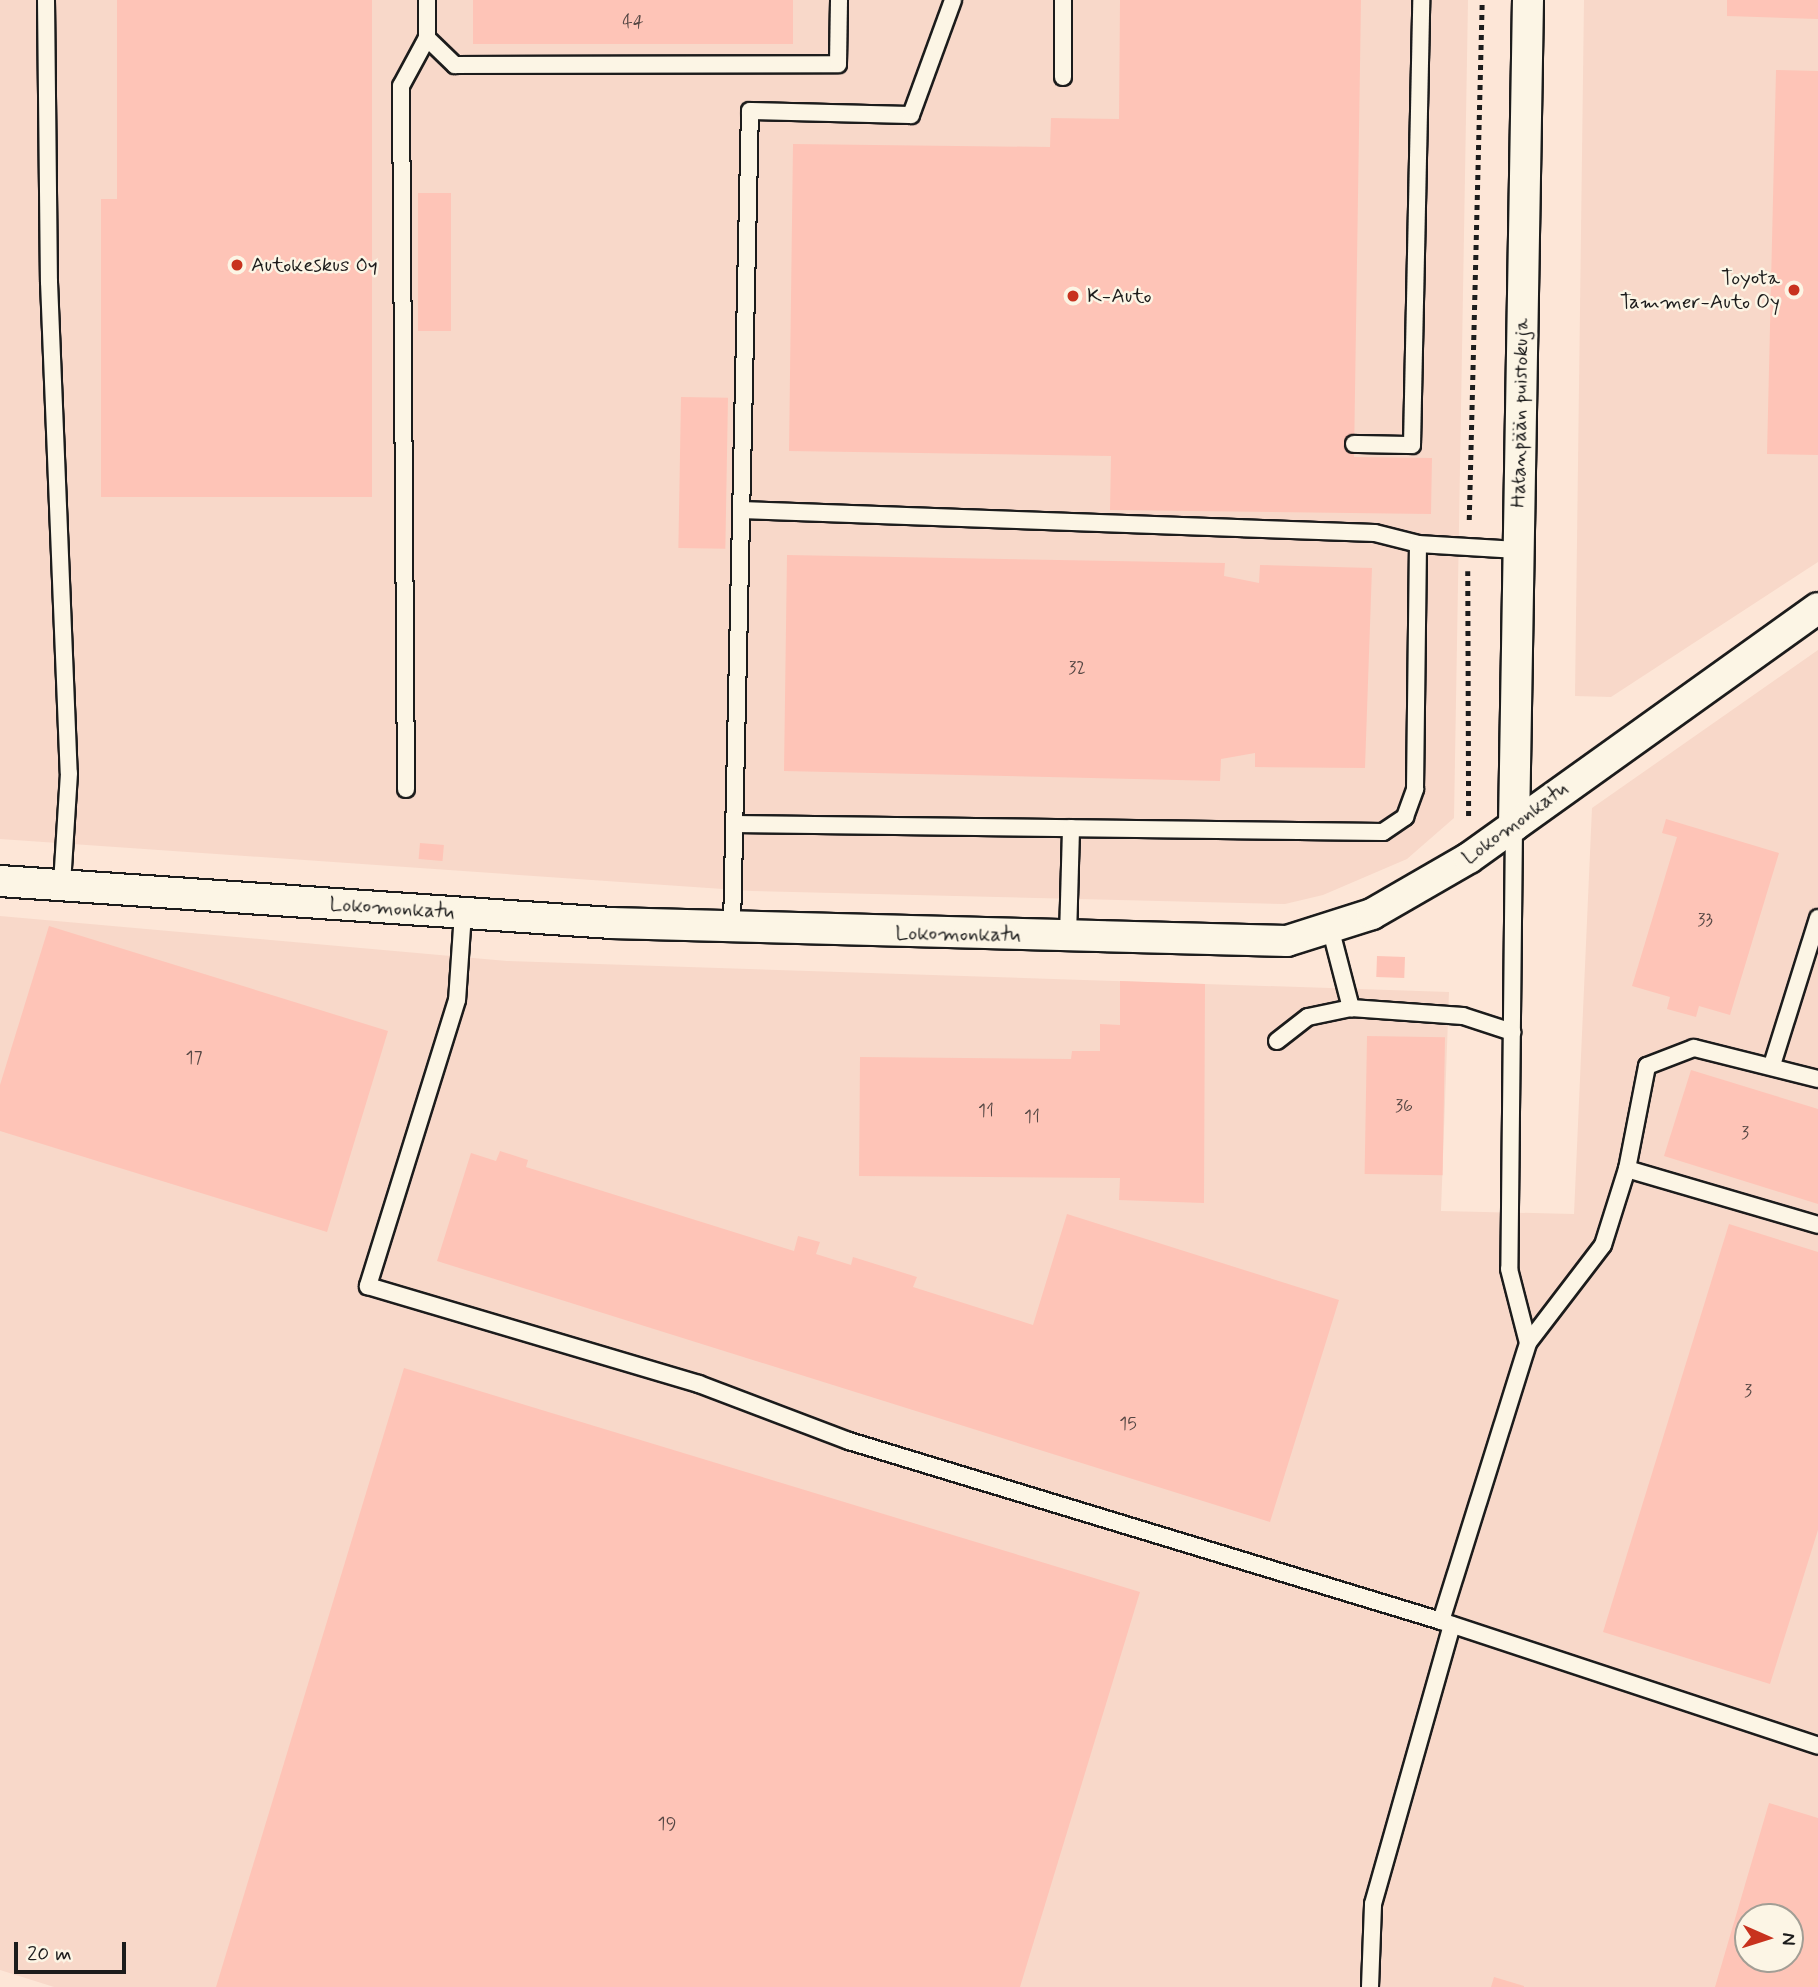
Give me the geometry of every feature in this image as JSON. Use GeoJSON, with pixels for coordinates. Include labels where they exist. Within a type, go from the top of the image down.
{"type":"FeatureCollection","features":[{"type":"Feature","properties":{"kind":"street","name":"Hatanpään puistokuja"},"geometry":{"type":"LineString","coordinates":[[1514,825],[1528,0]]}},
{"type":"Feature","properties":{"kind":"street","name":"Lokomonkatu"},"geometry":{"type":"LineString","coordinates":[[0,881],[463,913],[732,927],[1287,941],[1331,931],[1469,858],[1818,608]]}},
{"type":"Feature","properties":{"kind":"lane"},"geometry":{"type":"LineString","coordinates":[[46,0],[49,282],[69,773],[62,884]]}},
{"type":"Feature","properties":{"kind":"lane"},"geometry":{"type":"LineString","coordinates":[[406,789],[401,86],[427,38],[427,0]]}},
{"type":"Feature","properties":{"kind":"lane"},"geometry":{"type":"LineString","coordinates":[[427,38],[455,65],[838,64],[839,0]]}},
{"type":"Feature","properties":{"kind":"lane"},"geometry":{"type":"LineString","coordinates":[[732,927],[750,111],[911,115],[953,0]]}},
{"type":"Feature","properties":{"kind":"lane"},"geometry":{"type":"LineString","coordinates":[[1063,0],[1063,77]]}},
{"type":"Feature","properties":{"kind":"lane"},"geometry":{"type":"LineString","coordinates":[[1354,444],[1412,445],[1421,0]]}},
{"type":"Feature","properties":{"kind":"lane"},"geometry":{"type":"LineString","coordinates":[[741,510],[1375,533],[1418,544],[1518,550]]}},
{"type":"Feature","properties":{"kind":"lane"},"geometry":{"type":"LineString","coordinates":[[734,824],[1373,835],[1395,825],[1412,804],[1415,789],[1418,544]]}},
{"type":"Feature","properties":{"kind":"lane"},"geometry":{"type":"LineString","coordinates":[[1514,825],[1508,1269],[1528,1343]]}},
{"type":"Feature","properties":{"kind":"lane"},"geometry":{"type":"LineString","coordinates":[[1068,937],[1072,828]]}},
{"type":"Feature","properties":{"kind":"lane"},"geometry":{"type":"LineString","coordinates":[[463,913],[457,1000],[368,1286],[699,1384],[849,1441],[1446,1623],[1818,1746]]}},
{"type":"Feature","properties":{"kind":"lane"},"geometry":{"type":"LineString","coordinates":[[1772,1065],[1818,918]]}},
{"type":"Feature","properties":{"kind":"lane"},"geometry":{"type":"LineString","coordinates":[[1331,931],[1351,1007]]}},
{"type":"Feature","properties":{"kind":"lane"},"geometry":{"type":"LineString","coordinates":[[1277,1041],[1308,1017],[1351,1007],[1463,1016],[1512,1032]]}},
{"type":"Feature","properties":{"kind":"lane"},"geometry":{"type":"LineString","coordinates":[[1370,1987],[1373,1904],[1446,1623],[1528,1343],[1603,1245],[1627,1169],[1647,1066],[1694,1048],[1772,1065],[1818,1079]]}},
{"type":"Feature","properties":{"kind":"lane"},"geometry":{"type":"LineString","coordinates":[[1627,1169],[1818,1225]]}},
{"type":"Feature","properties":{"kind":"path"},"geometry":{"type":"LineString","coordinates":[[1469,858],[1469,545],[1482,0]]}},
{"type":"Feature","properties":{"kind":"shaded area"},"geometry":{"type":"Polygon","coordinates":[[[0,0],[1468,0],[1454,818],[1407,859],[1323,895],[1285,904],[752,891],[0,839],[0,0]]]}},
{"type":"Feature","properties":{"kind":"shaded area"},"geometry":{"type":"Polygon","coordinates":[[[1584,0],[1818,0],[1818,562],[1611,697],[1575,696],[1584,0]]]}},
{"type":"Feature","properties":{"kind":"shaded area"},"geometry":{"type":"Polygon","coordinates":[[[1818,650],[1818,1987],[54,1987],[0,1970],[0,916],[507,961],[1449,992],[1441,1211],[1574,1214],[1592,808],[1818,650]]]}},
{"type":"Feature","properties":{"kind":"building","name":"Autokeskus Oy"},"geometry":{"type":"Polygon","coordinates":[[[117,0],[372,0],[372,497],[101,497],[101,199],[117,199],[117,0]]]}},
{"type":"Feature","properties":{"kind":"building"},"geometry":{"type":"Polygon","coordinates":[[[473,0],[793,0],[793,44],[473,44],[473,0]]]}},
{"type":"Feature","properties":{"kind":"building","name":"K-Auto"},"geometry":{"type":"Polygon","coordinates":[[[1120,0],[1361,0],[1354,457],[1432,458],[1431,514],[1110,510],[1111,456],[789,451],[793,144],[1050,147],[1051,118],[1119,119],[1120,0]]]}},
{"type":"Feature","properties":{"kind":"building"},"geometry":{"type":"Polygon","coordinates":[[[1727,0],[1818,0],[1818,19],[1727,16],[1727,0]]]}},
{"type":"Feature","properties":{"kind":"building","name":"Toyota Tammer-Auto Oy"},"geometry":{"type":"Polygon","coordinates":[[[1776,70],[1818,71],[1818,455],[1767,454],[1776,70]]]}},
{"type":"Feature","properties":{"kind":"building"},"geometry":{"type":"Polygon","coordinates":[[[418,193],[451,193],[451,331],[418,331],[418,193]]]}},
{"type":"Feature","properties":{"kind":"building"},"geometry":{"type":"Polygon","coordinates":[[[681,397],[728,398],[725,549],[678,548],[681,397]]]}},
{"type":"Feature","properties":{"kind":"building"},"geometry":{"type":"Polygon","coordinates":[[[787,555],[1225,563],[1224,576],[1259,583],[1260,565],[1372,568],[1365,768],[1255,767],[1255,753],[1221,759],[1220,781],[784,771],[787,555]]]}},
{"type":"Feature","properties":{"kind":"building"},"geometry":{"type":"Polygon","coordinates":[[[1666,819],[1779,853],[1730,1015],[1699,1006],[1696,1017],[1667,1009],[1670,997],[1632,986],[1677,837],[1662,833],[1666,819]]]}},
{"type":"Feature","properties":{"kind":"building"},"geometry":{"type":"Polygon","coordinates":[[[420,843],[444,845],[443,861],[419,859],[420,843]]]}},
{"type":"Feature","properties":{"kind":"building"},"geometry":{"type":"Polygon","coordinates":[[[49,926],[388,1031],[327,1232],[0,1131],[0,1085],[49,926]]]}},
{"type":"Feature","properties":{"kind":"building"},"geometry":{"type":"Polygon","coordinates":[[[1377,956],[1405,957],[1404,978],[1376,977],[1377,956]]]}},
{"type":"Feature","properties":{"kind":"building"},"geometry":{"type":"Polygon","coordinates":[[[1120,981],[1205,984],[1204,1203],[1119,1200],[1120,1178],[859,1176],[860,1057],[1071,1059],[1072,1051],[1100,1051],[1100,1024],[1120,1025],[1120,981]]]}},
{"type":"Feature","properties":{"kind":"building"},"geometry":{"type":"Polygon","coordinates":[[[1367,1036],[1445,1037],[1443,1175],[1365,1174],[1367,1036]]]}},
{"type":"Feature","properties":{"kind":"building"},"geometry":{"type":"Polygon","coordinates":[[[1691,1070],[1818,1109],[1818,1204],[1664,1156],[1691,1070]]]}},
{"type":"Feature","properties":{"kind":"building"},"geometry":{"type":"Polygon","coordinates":[[[500,1151],[528,1160],[526,1167],[794,1251],[798,1236],[820,1242],[816,1254],[851,1265],[853,1257],[917,1277],[913,1287],[1033,1325],[1067,1214],[1339,1300],[1270,1522],[437,1261],[471,1153],[496,1161],[500,1151]]]}},
{"type":"Feature","properties":{"kind":"building"},"geometry":{"type":"Polygon","coordinates":[[[1729,1224],[1818,1252],[1818,1530],[1770,1684],[1603,1632],[1729,1224]]]}},
{"type":"Feature","properties":{"kind":"building"},"geometry":{"type":"Polygon","coordinates":[[[404,1368],[1140,1592],[1020,1987],[216,1987],[404,1368]]]}},
{"type":"Feature","properties":{"kind":"building"},"geometry":{"type":"Polygon","coordinates":[[[1769,1803],[1818,1818],[1818,1987],[1715,1987],[1734,1922],[1734,1973],[1804,1973],[1804,1903],[1740,1903],[1769,1803]]]}},
{"type":"Feature","properties":{"kind":"building"},"geometry":{"type":"Polygon","coordinates":[[[1494,1977],[1524,1986],[1524,1987],[1491,1987],[1494,1977]]]}},
{"type":"Feature","properties":{"kind":"place","name":"Autokeskus Oy"},"geometry":{"type":"Point","coordinates":[237,265]}},
{"type":"Feature","properties":{"kind":"place","name":"Toyota Tammer-Auto Oy"},"geometry":{"type":"Point","coordinates":[1794,290]}},
{"type":"Feature","properties":{"kind":"place","name":"K-Auto"},"geometry":{"type":"Point","coordinates":[1073,296]}}]}
